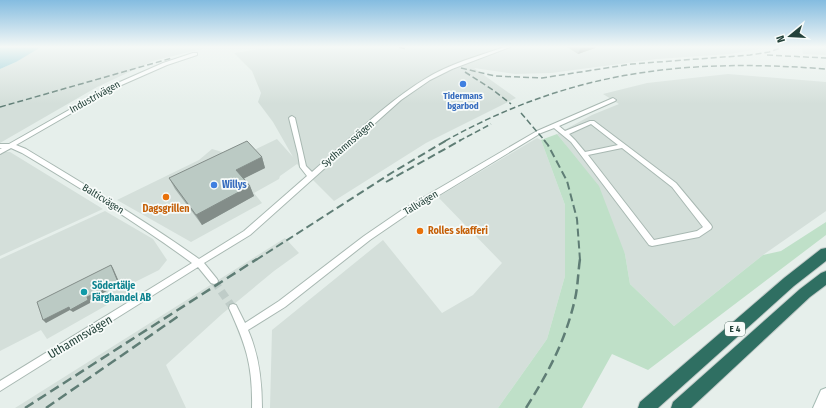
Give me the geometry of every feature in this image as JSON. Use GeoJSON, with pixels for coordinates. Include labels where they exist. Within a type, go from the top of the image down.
{"type":"FeatureCollection","features":[{"type":"Feature","properties":{"kind":"highway","name":"E 4"},"geometry":{"type":"LineString","coordinates":[[646,408],[789,282],[826,253]]}},
{"type":"Feature","properties":{"kind":"highway","name":"E 4"},"geometry":{"type":"LineString","coordinates":[[679,408],[806,293],[826,277]]}},
{"type":"Feature","properties":{"kind":"main road"},"geometry":{"type":"LineString","coordinates":[[820,408],[826,395]]}},
{"type":"Feature","properties":{"kind":"street","name":"Industrivägen"},"geometry":{"type":"LineString","coordinates":[[0,152],[115,86],[160,66]]}},
{"type":"Feature","properties":{"kind":"street","name":"Sydhamnsvägen"},"geometry":{"type":"LineString","coordinates":[[200,264],[247,233],[399,99],[428,79],[455,66]]}},
{"type":"Feature","properties":{"kind":"street","name":"Tallvägen"},"geometry":{"type":"LineString","coordinates":[[244,328],[282,304],[367,238],[405,212],[526,140],[554,125],[613,100]]}},
{"type":"Feature","properties":{"kind":"street"},"geometry":{"type":"LineString","coordinates":[[292,118],[303,167],[311,176]]}},
{"type":"Feature","properties":{"kind":"street"},"geometry":{"type":"LineString","coordinates":[[554,125],[564,134],[573,141],[652,243],[699,234],[708,227],[674,185],[592,122],[564,134]]}},
{"type":"Feature","properties":{"kind":"street","name":"Balticvägen"},"geometry":{"type":"LineString","coordinates":[[0,146],[12,146],[24,151],[118,208],[200,264],[214,281]]}},
{"type":"Feature","properties":{"kind":"street"},"geometry":{"type":"LineString","coordinates":[[583,154],[624,146]]}},
{"type":"Feature","properties":{"kind":"street","name":"Uthamnsvägen"},"geometry":{"type":"LineString","coordinates":[[0,386],[200,264]]}},
{"type":"Feature","properties":{"kind":"street"},"geometry":{"type":"LineString","coordinates":[[233,308],[244,328],[252,350],[256,371],[257,408]]}},
{"type":"Feature","properties":{"kind":"shaded area"},"geometry":{"type":"Polygon","coordinates":[[[7,66],[142,66],[97,87],[0,143],[0,69],[7,66]]]}},
{"type":"Feature","properties":{"kind":"shaded area"},"geometry":{"type":"Polygon","coordinates":[[[247,66],[604,66],[551,73],[515,74],[474,68],[516,98],[426,143],[334,201],[297,164],[280,176],[279,179],[254,193],[262,203],[191,242],[117,200],[199,160],[212,149],[239,157],[277,139],[293,157],[273,122],[258,102],[261,93],[252,71],[247,66]]]}},
{"type":"Feature","properties":{"kind":"shaded area"},"geometry":{"type":"Polygon","coordinates":[[[728,74],[826,82],[826,211],[763,255],[674,326],[630,284],[625,254],[565,144],[557,134],[592,115],[619,104],[603,94],[647,83],[728,74]]]}},
{"type":"Feature","properties":{"kind":"shaded area"},"geometry":{"type":"Polygon","coordinates":[[[537,138],[541,140],[565,205],[565,276],[547,339],[498,408],[270,408],[272,330],[383,240],[442,313],[473,295],[502,263],[438,197],[537,138]]]}},
{"type":"Feature","properties":{"kind":"shaded area"},"geometry":{"type":"Polygon","coordinates":[[[0,152],[10,152],[103,209],[0,256],[0,152]]]}},
{"type":"Feature","properties":{"kind":"shaded area"},"geometry":{"type":"Polygon","coordinates":[[[105,211],[153,239],[167,260],[159,270],[131,284],[130,292],[47,339],[41,330],[0,351],[0,259],[105,211]]]}},
{"type":"Feature","properties":{"kind":"shaded area"},"geometry":{"type":"Polygon","coordinates":[[[285,238],[299,253],[274,271],[222,314],[166,365],[186,408],[15,408],[285,238]]]}},
{"type":"Feature","properties":{"kind":"green space"},"geometry":{"type":"Polygon","coordinates":[[[557,134],[599,186],[625,254],[630,284],[674,326],[763,255],[781,251],[826,222],[826,235],[648,370],[612,354],[582,408],[498,408],[547,339],[565,276],[565,205],[541,140],[557,134]]]}},
{"type":"Feature","properties":{"kind":"water"},"geometry":{"type":"Polygon","coordinates":[[[0,66],[7,66],[0,69],[0,66]]]}},
{"type":"Feature","properties":{"kind":"building","name":"Willys"},"geometry":{"type":"Polygon","coordinates":[[[247,141],[262,157],[236,170],[250,186],[196,215],[169,178],[247,141]]]}},
{"type":"Feature","properties":{"kind":"building","name":"Södertälje Färghandel AB"},"geometry":{"type":"Polygon","coordinates":[[[111,265],[118,282],[87,297],[88,300],[70,310],[69,307],[43,320],[37,302],[111,265]]]}},
{"type":"Feature","properties":{"kind":"tunnel"},"geometry":{"type":"LineString","coordinates":[[214,281],[233,308]]}},
{"type":"Feature","properties":{"kind":"railway"},"geometry":{"type":"LineString","coordinates":[[0,107],[144,66]]}},
{"type":"Feature","properties":{"kind":"railway"},"geometry":{"type":"LineString","coordinates":[[461,68],[495,76],[542,78],[619,66]]}},
{"type":"Feature","properties":{"kind":"railway"},"geometry":{"type":"LineString","coordinates":[[445,141],[492,117],[538,99],[583,85],[630,75],[676,68],[723,66]]}},
{"type":"Feature","properties":{"kind":"railway"},"geometry":{"type":"LineString","coordinates":[[775,66],[826,69]]}},
{"type":"Feature","properties":{"kind":"railway"},"geometry":{"type":"LineString","coordinates":[[465,72],[493,90],[511,104]]}},
{"type":"Feature","properties":{"kind":"railway"},"geometry":{"type":"LineString","coordinates":[[521,113],[545,141]]}},
{"type":"Feature","properties":{"kind":"railway"},"geometry":{"type":"LineString","coordinates":[[459,141],[491,124]]}},
{"type":"Feature","properties":{"kind":"railway"},"geometry":{"type":"LineString","coordinates":[[256,260],[393,172],[447,140]]}},
{"type":"Feature","properties":{"kind":"railway"},"geometry":{"type":"LineString","coordinates":[[386,182],[461,140]]}},
{"type":"Feature","properties":{"kind":"railway"},"geometry":{"type":"LineString","coordinates":[[544,140],[567,181],[577,219],[580,259]]}},
{"type":"Feature","properties":{"kind":"railway"},"geometry":{"type":"LineString","coordinates":[[25,408],[257,259]]}},
{"type":"Feature","properties":{"kind":"railway"},"geometry":{"type":"LineString","coordinates":[[526,408],[549,369],[561,343],[571,315],[576,294],[580,259]]}},
{"type":"Feature","properties":{"kind":"railway"},"geometry":{"type":"LineString","coordinates":[[46,408],[180,315]]}},
{"type":"Feature","properties":{"kind":"place","name":"Tidermans bgarbod"},"geometry":{"type":"Point","coordinates":[463,84]}},
{"type":"Feature","properties":{"kind":"place","name":"Willys"},"geometry":{"type":"Point","coordinates":[214,185]}},
{"type":"Feature","properties":{"kind":"place","name":"Dagsgrillen"},"geometry":{"type":"Point","coordinates":[166,197]}},
{"type":"Feature","properties":{"kind":"place","name":"Rolles skafferi"},"geometry":{"type":"Point","coordinates":[420,231]}},
{"type":"Feature","properties":{"kind":"place","name":"Södertälje Färghandel AB"},"geometry":{"type":"Point","coordinates":[84,292]}}]}
